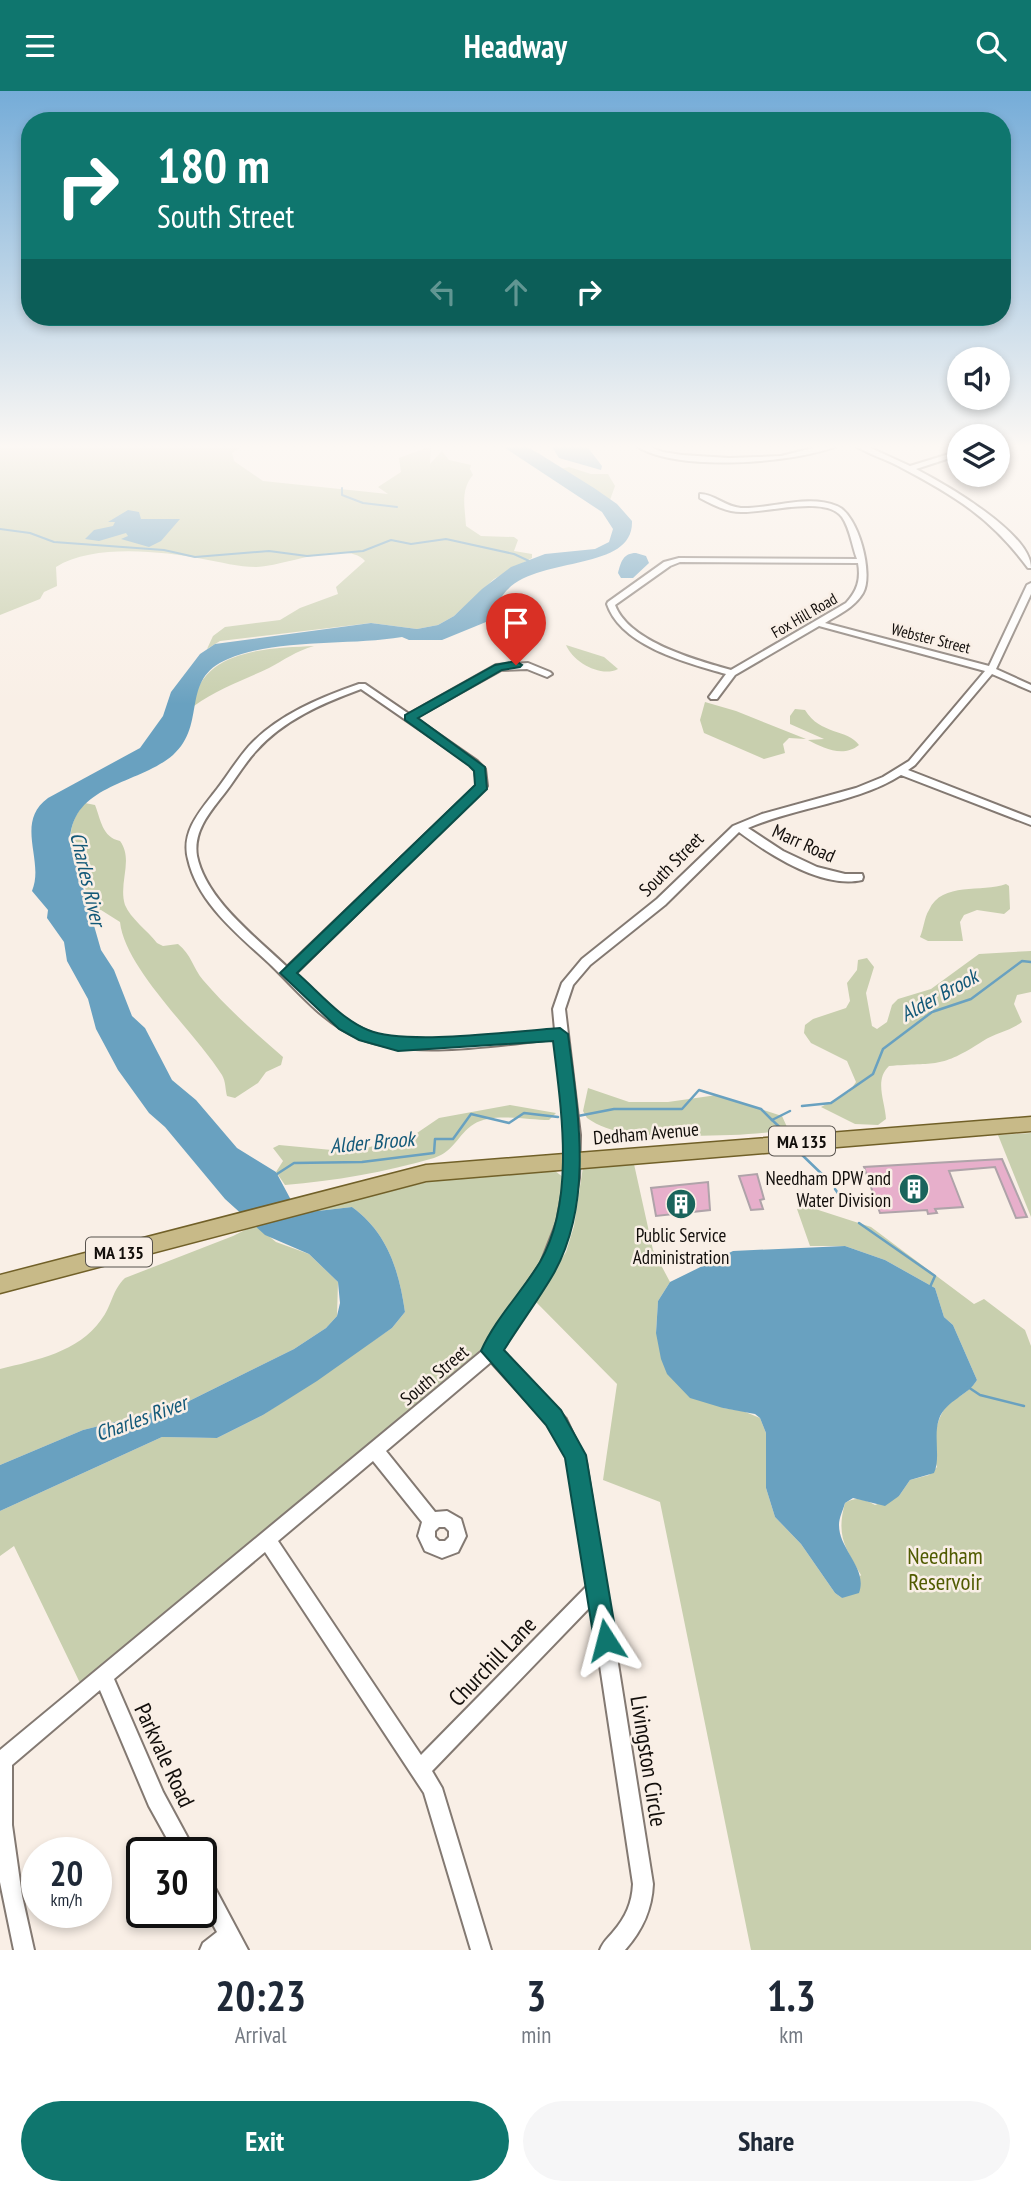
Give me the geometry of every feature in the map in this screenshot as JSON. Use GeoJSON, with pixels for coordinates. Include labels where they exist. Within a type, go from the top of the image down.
{"type":"FeatureCollection","features":[{"type":"Feature","properties":{"kind":"main road","name":"Dedham Avenue"},"geometry":{"type":"LineString","coordinates":[[0,1284],[426,1173],[1031,1124]]}},
{"type":"Feature","properties":{"kind":"street","name":"Fox Hill Road"},"geometry":{"type":"LineString","coordinates":[[714,697],[732,673],[820,624],[849,605],[858,595],[865,572],[850,531]]}},
{"type":"Feature","properties":{"kind":"street"},"geometry":{"type":"LineString","coordinates":[[1002,531],[1031,566]]}},
{"type":"Feature","properties":{"kind":"street"},"geometry":{"type":"LineString","coordinates":[[732,673],[645,641],[614,614],[611,604],[675,561],[861,561]]}},
{"type":"Feature","properties":{"kind":"street","name":"South Street"},"geometry":{"type":"LineString","coordinates":[[1,1761],[491,1351],[535,1287],[555,1251],[567,1207],[573,1160],[560,1034],[560,999],[572,977],[661,902],[727,835],[766,816],[860,790],[912,763],[992,671],[1031,585]]}},
{"type":"Feature","properties":{"kind":"street","name":"Webster Street"},"geometry":{"type":"LineString","coordinates":[[820,624],[992,671],[1031,688]]}},
{"type":"Feature","properties":{"kind":"street"},"geometry":{"type":"LineString","coordinates":[[410,717],[499,667],[528,666],[547,674]]}},
{"type":"Feature","properties":{"kind":"street"},"geometry":{"type":"LineString","coordinates":[[288,973],[482,786],[480,769],[474,763],[410,717],[362,687],[331,698],[288,721],[257,743],[196,822],[192,857],[200,874],[227,915],[288,973],[345,1025],[364,1036],[398,1045],[560,1034]]}},
{"type":"Feature","properties":{"kind":"street"},"geometry":{"type":"LineString","coordinates":[[901,771],[1031,822]]}},
{"type":"Feature","properties":{"kind":"street","name":"Marr Road"},"geometry":{"type":"LineString","coordinates":[[740,827],[766,848],[800,864],[843,879],[858,877]]}},
{"type":"Feature","properties":{"kind":"street","name":"Livingston Circle"},"geometry":{"type":"LineString","coordinates":[[491,1351],[547,1409],[573,1447],[643,1884],[643,1899],[636,1918],[610,1950]]}},
{"type":"Feature","properties":{"kind":"street"},"geometry":{"type":"LineString","coordinates":[[375,1450],[432,1521]]}},
{"type":"Feature","properties":{"kind":"street"},"geometry":{"type":"LineString","coordinates":[[267,1539],[421,1769],[439,1807],[481,1950]]}},
{"type":"Feature","properties":{"kind":"street","name":"Churchill Lane"},"geometry":{"type":"LineString","coordinates":[[421,1769],[597,1588]]}},
{"type":"Feature","properties":{"kind":"street","name":"Parkvale Road"},"geometry":{"type":"LineString","coordinates":[[103,1676],[156,1799],[177,1837]]}},
{"type":"Feature","properties":{"kind":"street"},"geometry":{"type":"LineString","coordinates":[[1,1761],[2,1825],[24,1950]]}},
{"type":"Feature","properties":{"kind":"street"},"geometry":{"type":"LineString","coordinates":[[211,1950],[234,1943],[217,1912]]}},
{"type":"Feature","properties":{"kind":"green space"},"geometry":{"type":"Polygon","coordinates":[[[0,531],[473,531],[481,536],[514,537],[518,540],[514,551],[532,554],[532,558],[494,579],[454,616],[438,625],[417,629],[371,623],[220,641],[207,649],[213,636],[225,627],[280,620],[300,608],[338,594],[336,587],[365,561],[356,555],[344,553],[329,553],[256,567],[147,552],[89,555],[56,567],[57,586],[44,592],[40,599],[0,615],[0,531]]]}},
{"type":"Feature","properties":{"kind":"green space"},"geometry":{"type":"Polygon","coordinates":[[[566,645],[604,657],[618,669],[604,671],[588,667],[575,657],[566,645]]]}},
{"type":"Feature","properties":{"kind":"green space"},"geometry":{"type":"Polygon","coordinates":[[[314,646],[221,690],[194,706],[199,687],[209,673],[223,662],[258,651],[314,646]]]}},
{"type":"Feature","properties":{"kind":"green space"},"geometry":{"type":"Polygon","coordinates":[[[705,702],[736,711],[806,739],[789,738],[783,744],[785,753],[764,759],[704,733],[700,720],[705,702]]]}},
{"type":"Feature","properties":{"kind":"green space"},"geometry":{"type":"Polygon","coordinates":[[[795,709],[805,710],[818,724],[848,736],[859,745],[840,751],[827,749],[808,740],[824,739],[790,724],[790,716],[795,709]]]}},
{"type":"Feature","properties":{"kind":"green space"},"geometry":{"type":"Polygon","coordinates":[[[85,803],[95,805],[106,832],[120,841],[124,848],[126,864],[123,897],[131,915],[157,943],[163,946],[178,944],[212,990],[283,1057],[281,1065],[266,1072],[258,1083],[235,1098],[227,1096],[222,1075],[147,980],[134,960],[120,922],[101,910],[89,914],[86,891],[74,856],[71,836],[72,825],[85,803]]]}},
{"type":"Feature","properties":{"kind":"green space"},"geometry":{"type":"Polygon","coordinates":[[[1006,884],[1009,886],[1010,909],[1004,914],[977,910],[964,915],[960,922],[963,941],[928,941],[920,937],[929,910],[943,895],[963,889],[1006,884]]]}},
{"type":"Feature","properties":{"kind":"green space"},"geometry":{"type":"Polygon","coordinates":[[[1031,951],[1031,992],[1017,995],[1014,1004],[1022,1022],[947,1060],[889,1066],[881,1084],[886,1119],[878,1125],[855,1124],[821,1107],[849,1092],[856,1082],[847,1061],[811,1043],[804,1033],[805,1025],[813,1019],[846,1008],[850,1001],[847,983],[857,970],[858,960],[867,958],[874,967],[866,993],[872,1026],[877,1029],[887,1022],[892,1005],[898,999],[931,989],[979,954],[1031,951]]]}},
{"type":"Feature","properties":{"kind":"green space"},"geometry":{"type":"Polygon","coordinates":[[[588,1088],[629,1102],[668,1102],[717,1095],[782,1116],[787,1127],[778,1131],[711,1136],[622,1132],[601,1126],[587,1118],[583,1111],[588,1088]]]}},
{"type":"Feature","properties":{"kind":"green space"},"geometry":{"type":"Polygon","coordinates":[[[510,1105],[556,1113],[549,1120],[500,1117],[482,1120],[468,1128],[441,1155],[379,1172],[285,1185],[276,1172],[283,1161],[273,1148],[279,1145],[353,1152],[417,1133],[439,1118],[510,1105]]]}},
{"type":"Feature","properties":{"kind":"green space"},"geometry":{"type":"Polygon","coordinates":[[[1031,1133],[1031,1217],[998,1135],[1031,1133]]]}},
{"type":"Feature","properties":{"kind":"green space","name":"Needham Reservoir"},"geometry":{"type":"Polygon","coordinates":[[[634,1164],[653,1250],[670,1282],[658,1301],[656,1332],[723,1408],[743,1411],[760,1418],[766,1433],[766,1488],[775,1517],[801,1544],[835,1593],[842,1598],[861,1575],[850,1557],[842,1533],[845,1503],[860,1499],[875,1505],[899,1496],[910,1480],[929,1475],[937,1467],[935,1435],[939,1419],[947,1406],[971,1388],[977,1380],[953,1325],[944,1317],[935,1288],[885,1260],[845,1246],[810,1246],[797,1209],[806,1206],[871,1227],[974,1304],[984,1299],[1025,1330],[1031,1346],[1031,1950],[751,1950],[660,1502],[603,1480],[617,1384],[535,1301],[566,1252],[574,1226],[583,1167],[634,1164]]]}},
{"type":"Feature","properties":{"kind":"green space"},"geometry":{"type":"Polygon","coordinates":[[[555,1171],[563,1177],[563,1189],[547,1249],[520,1300],[482,1349],[80,1683],[14,1546],[0,1556],[0,1511],[162,1437],[217,1438],[263,1415],[392,1328],[405,1312],[390,1254],[375,1229],[352,1207],[309,1212],[431,1181],[555,1171]]]}},
{"type":"Feature","properties":{"kind":"green space"},"geometry":{"type":"Polygon","coordinates":[[[255,1225],[276,1242],[309,1254],[338,1282],[337,1316],[326,1328],[294,1349],[179,1406],[83,1430],[0,1465],[0,1369],[56,1353],[81,1340],[101,1320],[125,1278],[255,1225]]]}},
{"type":"Feature","properties":{"kind":"water"},"geometry":{"type":"Polygon","coordinates":[[[93,531],[170,531],[161,541],[149,547],[121,539],[128,536],[126,533],[99,541],[85,539],[93,531]]]}},
{"type":"Feature","properties":{"kind":"water","name":"Charles River"},"geometry":{"type":"Polygon","coordinates":[[[612,531],[629,531],[627,540],[612,552],[539,572],[517,582],[501,597],[495,621],[503,624],[486,622],[442,640],[409,640],[402,637],[291,645],[248,652],[228,659],[213,668],[204,678],[198,690],[189,730],[173,755],[159,765],[109,788],[82,808],[73,823],[70,842],[101,950],[114,970],[132,1016],[145,1028],[172,1080],[196,1100],[237,1148],[276,1172],[291,1200],[309,1212],[352,1207],[364,1217],[375,1229],[390,1254],[405,1312],[392,1328],[317,1381],[263,1415],[217,1438],[162,1437],[0,1511],[0,1465],[83,1430],[179,1406],[294,1349],[326,1328],[337,1316],[340,1303],[338,1282],[309,1254],[265,1235],[225,1199],[165,1127],[149,1113],[118,1070],[96,1029],[88,999],[67,961],[64,942],[47,918],[48,910],[32,891],[35,867],[31,830],[38,808],[48,798],[140,748],[163,716],[171,692],[200,654],[215,644],[371,623],[417,629],[438,625],[454,616],[482,589],[511,567],[545,554],[595,549],[609,542],[612,531]]]}},
{"type":"Feature","properties":{"kind":"water"},"geometry":{"type":"Polygon","coordinates":[[[636,553],[646,556],[649,563],[633,578],[621,578],[618,573],[623,559],[636,553]]]}},
{"type":"Feature","properties":{"kind":"water","name":"Needham Reservoir"},"geometry":{"type":"Polygon","coordinates":[[[845,1246],[885,1260],[935,1288],[944,1317],[953,1325],[977,1380],[947,1407],[939,1419],[934,1473],[910,1480],[899,1496],[885,1506],[853,1498],[845,1503],[839,1522],[840,1534],[857,1567],[861,1584],[859,1593],[842,1598],[835,1593],[801,1544],[775,1517],[766,1488],[766,1433],[760,1418],[755,1414],[690,1398],[667,1374],[656,1333],[658,1301],[670,1282],[733,1251],[845,1246]]]}},
{"type":"Feature","properties":{"kind":"building","name":"Needham DPW and Water Division"},"geometry":{"type":"Polygon","coordinates":[[[1002,1159],[1027,1217],[1016,1218],[995,1167],[949,1171],[963,1207],[935,1209],[937,1213],[928,1214],[927,1210],[880,1213],[864,1167],[1002,1159]]]}},
{"type":"Feature","properties":{"kind":"building"},"geometry":{"type":"Polygon","coordinates":[[[757,1174],[764,1199],[760,1200],[763,1209],[751,1210],[739,1176],[757,1174]]]}},
{"type":"Feature","properties":{"kind":"building","name":"Public Service Administration"},"geometry":{"type":"Polygon","coordinates":[[[708,1182],[710,1210],[656,1216],[651,1188],[708,1182]]]}},
{"type":"Feature","properties":{"kind":"waterway"},"geometry":{"type":"LineString","coordinates":[[13,531],[30,533],[54,542],[164,550],[195,557],[269,551],[307,556],[363,551],[391,540],[411,544],[446,539],[514,554],[529,561]]}},
{"type":"Feature","properties":{"kind":"waterway","name":"Alder Brook"},"geometry":{"type":"LineString","coordinates":[[802,1106],[831,1103],[873,1074],[883,1049],[932,1012],[971,999],[1022,961],[1031,962]]}},
{"type":"Feature","properties":{"kind":"waterway","name":"Alder Brook"},"geometry":{"type":"LineString","coordinates":[[578,1116],[614,1109],[682,1109],[699,1090],[761,1109],[772,1120]]}},
{"type":"Feature","properties":{"kind":"waterway","name":"Alder Brook"},"geometry":{"type":"LineString","coordinates":[[772,1120],[790,1111]]}},
{"type":"Feature","properties":{"kind":"waterway","name":"Alder Brook"},"geometry":{"type":"LineString","coordinates":[[277,1174],[294,1163],[362,1162],[434,1153],[435,1139],[453,1139],[471,1114],[509,1123],[524,1113],[558,1117]]}},
{"type":"Feature","properties":{"kind":"waterway"},"geometry":{"type":"LineString","coordinates":[[772,1120],[786,1133]]}},
{"type":"Feature","properties":{"kind":"waterway"},"geometry":{"type":"LineString","coordinates":[[799,1152],[827,1179]]}},
{"type":"Feature","properties":{"kind":"waterway"},"geometry":{"type":"LineString","coordinates":[[835,1189],[847,1206]]}},
{"type":"Feature","properties":{"kind":"waterway"},"geometry":{"type":"LineString","coordinates":[[859,1223],[935,1276],[930,1287]]}},
{"type":"Feature","properties":{"kind":"waterway"},"geometry":{"type":"LineString","coordinates":[[968,1387],[980,1395],[1024,1406]]}},
{"type":"Feature","properties":{"kind":"place","name":"Needham DPW and Water Division"},"geometry":{"type":"Point","coordinates":[914,1189]}},
{"type":"Feature","properties":{"kind":"place","name":"Public Service Administration"},"geometry":{"type":"Point","coordinates":[681,1204]}},
{"type":"Feature","properties":{"kind":"route"},"geometry":{"type":"LineString","coordinates":[[516,665],[499,667],[410,717],[474,763],[480,769],[484,781],[482,786],[288,973],[345,1025],[364,1036],[398,1045],[560,1034],[573,1135],[567,1207],[558,1244],[547,1266],[491,1351],[553,1417],[576,1455],[606,1640]]}}]}
